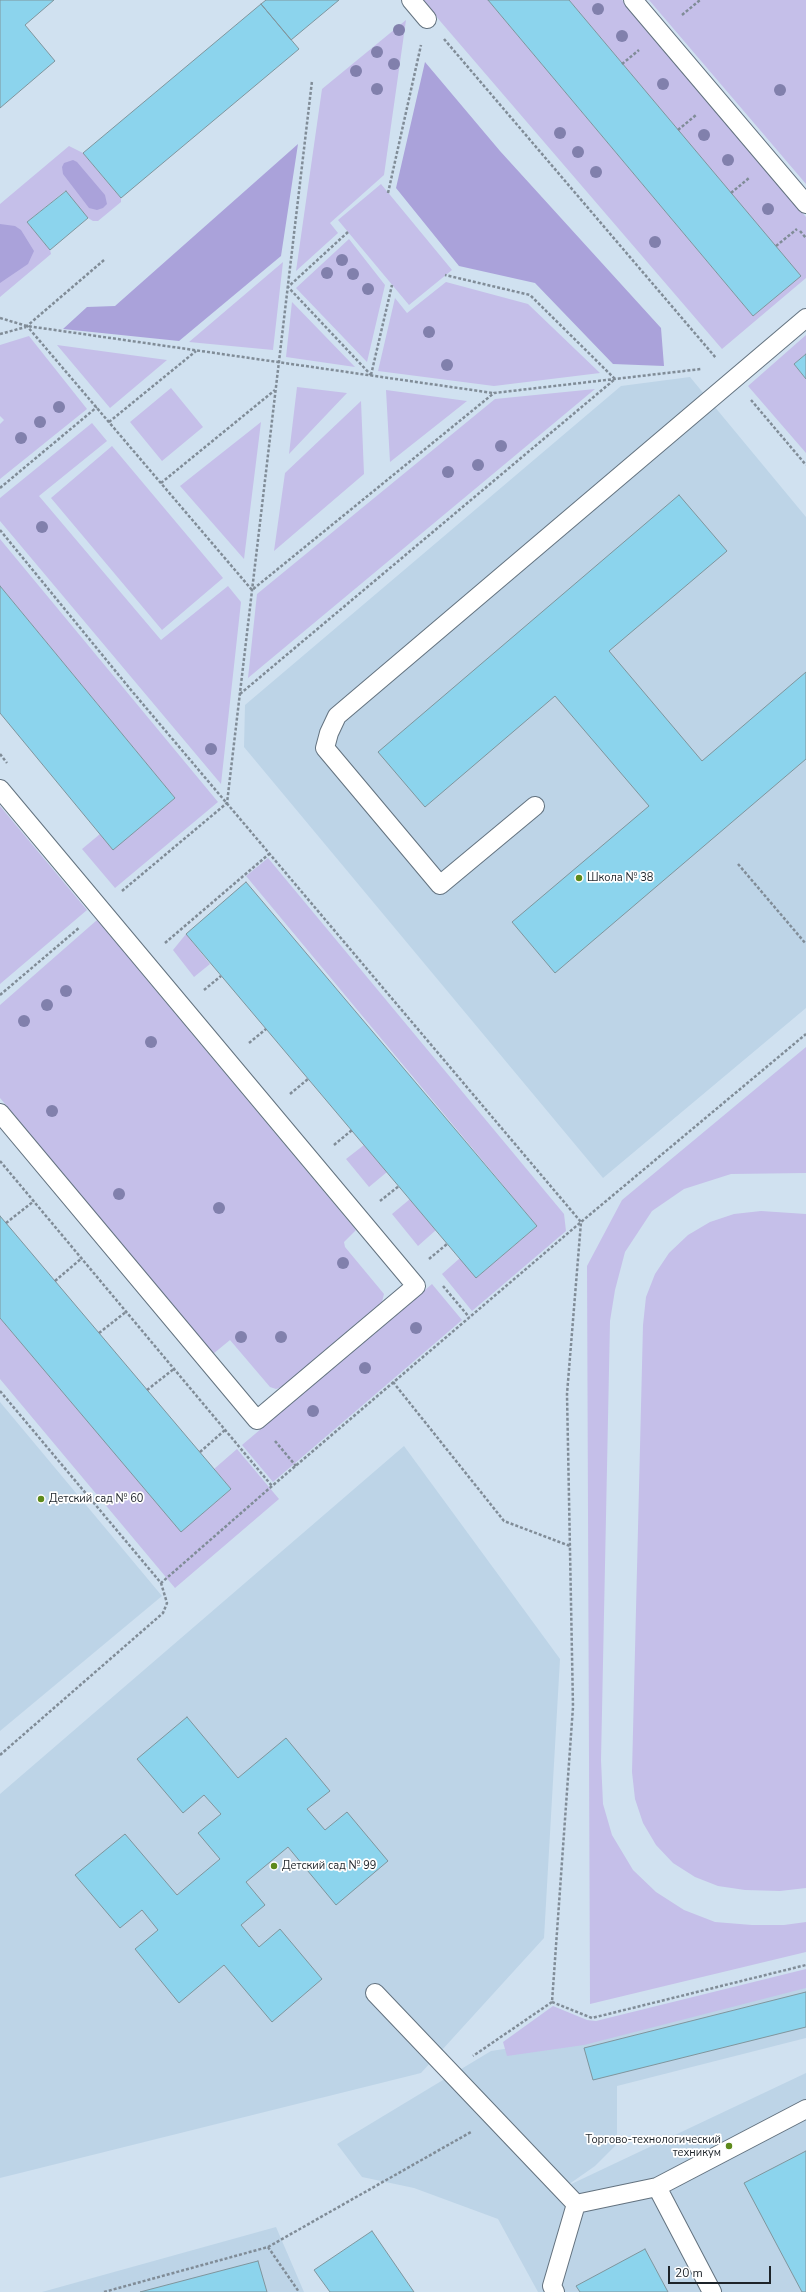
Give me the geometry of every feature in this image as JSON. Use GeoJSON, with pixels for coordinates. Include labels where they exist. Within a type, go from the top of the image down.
{"type":"FeatureCollection","features":[{"type":"Feature","properties":{"kind":"lane"},"geometry":{"type":"LineString","coordinates":[[411,0],[427,19]]}},
{"type":"Feature","properties":{"kind":"lane"},"geometry":{"type":"LineString","coordinates":[[633,0],[806,204]]}},
{"type":"Feature","properties":{"kind":"lane"},"geometry":{"type":"LineString","coordinates":[[535,806],[440,885],[325,748],[329,733],[337,716],[728,373],[806,318]]}},
{"type":"Feature","properties":{"kind":"lane"},"geometry":{"type":"LineString","coordinates":[[0,789],[416,1286],[257,1420],[0,1113]]}},
{"type":"Feature","properties":{"kind":"lane"},"geometry":{"type":"LineString","coordinates":[[375,1993],[576,2204]]}},
{"type":"Feature","properties":{"kind":"lane"},"geometry":{"type":"LineString","coordinates":[[576,2204],[657,2187],[806,2109]]}},
{"type":"Feature","properties":{"kind":"lane"},"geometry":{"type":"LineString","coordinates":[[657,2187],[712,2292]]}},
{"type":"Feature","properties":{"kind":"lane"},"geometry":{"type":"LineString","coordinates":[[555,2292],[552,2286],[576,2204]]}},
{"type":"Feature","properties":{"kind":"path"},"geometry":{"type":"LineString","coordinates":[[388,193],[427,19]]}},
{"type":"Feature","properties":{"kind":"path"},"geometry":{"type":"LineString","coordinates":[[427,19],[806,465]]}},
{"type":"Feature","properties":{"kind":"path"},"geometry":{"type":"LineString","coordinates":[[622,64],[644,46]]}},
{"type":"Feature","properties":{"kind":"path"},"geometry":{"type":"LineString","coordinates":[[227,803],[312,81]]}},
{"type":"Feature","properties":{"kind":"path"},"geometry":{"type":"LineString","coordinates":[[776,246],[802,224]]}},
{"type":"Feature","properties":{"kind":"path"},"geometry":{"type":"LineString","coordinates":[[288,287],[348,232]]}},
{"type":"Feature","properties":{"kind":"path"},"geometry":{"type":"LineString","coordinates":[[0,334],[26,326],[104,260]]}},
{"type":"Feature","properties":{"kind":"path"},"geometry":{"type":"LineString","coordinates":[[445,276],[530,295],[615,379]]}},
{"type":"Feature","properties":{"kind":"path"},"geometry":{"type":"LineString","coordinates":[[371,375],[392,285]]}},
{"type":"Feature","properties":{"kind":"path"},"geometry":{"type":"LineString","coordinates":[[288,287],[371,375]]}},
{"type":"Feature","properties":{"kind":"path"},"geometry":{"type":"LineString","coordinates":[[0,318],[26,326],[494,393],[615,379],[728,373]]}},
{"type":"Feature","properties":{"kind":"path"},"geometry":{"type":"LineString","coordinates":[[26,326],[97,407],[252,590]]}},
{"type":"Feature","properties":{"kind":"path"},"geometry":{"type":"LineString","coordinates":[[109,422],[196,351]]}},
{"type":"Feature","properties":{"kind":"path"},"geometry":{"type":"LineString","coordinates":[[240,695],[615,379]]}},
{"type":"Feature","properties":{"kind":"path"},"geometry":{"type":"LineString","coordinates":[[161,483],[276,389]]}},
{"type":"Feature","properties":{"kind":"path"},"geometry":{"type":"LineString","coordinates":[[252,590],[494,393]]}},
{"type":"Feature","properties":{"kind":"path"},"geometry":{"type":"LineString","coordinates":[[0,488],[97,407]]}},
{"type":"Feature","properties":{"kind":"path"},"geometry":{"type":"LineString","coordinates":[[0,530],[227,803],[581,1222],[567,1394],[573,1707],[552,2002]]}},
{"type":"Feature","properties":{"kind":"path"},"geometry":{"type":"LineString","coordinates":[[144,960],[270,854]]}},
{"type":"Feature","properties":{"kind":"path"},"geometry":{"type":"LineString","coordinates":[[738,864],[806,944]]}},
{"type":"Feature","properties":{"kind":"path"},"geometry":{"type":"LineString","coordinates":[[199,994],[221,976]]}},
{"type":"Feature","properties":{"kind":"path"},"geometry":{"type":"LineString","coordinates":[[244,1047],[266,1029]]}},
{"type":"Feature","properties":{"kind":"path"},"geometry":{"type":"LineString","coordinates":[[581,1222],[806,1034]]}},
{"type":"Feature","properties":{"kind":"path"},"geometry":{"type":"LineString","coordinates":[[286,1097],[308,1079]]}},
{"type":"Feature","properties":{"kind":"path"},"geometry":{"type":"LineString","coordinates":[[329,1149],[352,1130]]}},
{"type":"Feature","properties":{"kind":"path"},"geometry":{"type":"LineString","coordinates":[[0,1162],[272,1486]]}},
{"type":"Feature","properties":{"kind":"path"},"geometry":{"type":"LineString","coordinates":[[6,1223],[57,1181]]}},
{"type":"Feature","properties":{"kind":"path"},"geometry":{"type":"LineString","coordinates":[[376,1204],[399,1186]]}},
{"type":"Feature","properties":{"kind":"path"},"geometry":{"type":"LineString","coordinates":[[55,1281],[105,1238]]}},
{"type":"Feature","properties":{"kind":"path"},"geometry":{"type":"LineString","coordinates":[[424,1263],[447,1244]]}},
{"type":"Feature","properties":{"kind":"path"},"geometry":{"type":"LineString","coordinates":[[99,1333],[150,1292]]}},
{"type":"Feature","properties":{"kind":"path"},"geometry":{"type":"LineString","coordinates":[[147,1390],[198,1349]]}},
{"type":"Feature","properties":{"kind":"path"},"geometry":{"type":"LineString","coordinates":[[393,1382],[504,1521],[570,1546]]}},
{"type":"Feature","properties":{"kind":"path"},"geometry":{"type":"LineString","coordinates":[[200,1452],[249,1410]]}},
{"type":"Feature","properties":{"kind":"path"},"geometry":{"type":"LineString","coordinates":[[0,1755],[162,1613],[167,1603],[161,1584]]}},
{"type":"Feature","properties":{"kind":"path"},"geometry":{"type":"LineString","coordinates":[[552,2002],[592,2018],[806,1965]]}},
{"type":"Feature","properties":{"kind":"path"},"geometry":{"type":"LineString","coordinates":[[450,2072],[552,2002]]}},
{"type":"Feature","properties":{"kind":"path"},"geometry":{"type":"LineString","coordinates":[[104,2292],[268,2247],[494,2119]]}},
{"type":"Feature","properties":{"kind":"path"},"geometry":{"type":"LineString","coordinates":[[268,2247],[299,2292]]}},
{"type":"Feature","properties":{"kind":"shaded area"},"geometry":{"type":"Polygon","coordinates":[[[422,0],[488,0],[753,316],[800,276],[569,0],[622,0],[806,217],[806,278],[722,349],[422,0]]]}},
{"type":"Feature","properties":{"kind":"shaded area"},"geometry":{"type":"Polygon","coordinates":[[[649,0],[806,0],[806,184],[649,0]]]}},
{"type":"Feature","properties":{"kind":"shaded area"},"geometry":{"type":"Polygon","coordinates":[[[406,20],[384,175],[330,223],[338,233],[296,271],[322,89],[406,20]]]}},
{"type":"Feature","properties":{"kind":"shaded area"},"geometry":{"type":"Polygon","coordinates":[[[425,62],[500,151],[661,328],[664,366],[613,364],[535,283],[459,266],[396,188],[425,62]]]}},
{"type":"Feature","properties":{"kind":"shaded area"},"geometry":{"type":"Polygon","coordinates":[[[298,144],[281,256],[179,341],[63,329],[87,307],[115,306],[298,144]]]}},
{"type":"Feature","properties":{"kind":"shaded area"},"geometry":{"type":"Polygon","coordinates":[[[69,146],[83,153],[121,198],[121,202],[98,221],[93,221],[88,218],[65,191],[27,222],[50,250],[51,254],[0,297],[0,204],[69,146]]]}},
{"type":"Feature","properties":{"kind":"shaded area"},"geometry":{"type":"Polygon","coordinates":[[[73,160],[77,162],[105,195],[107,204],[103,208],[97,210],[89,208],[63,174],[62,167],[64,163],[73,160]]]}},
{"type":"Feature","properties":{"kind":"shaded area"},"geometry":{"type":"Polygon","coordinates":[[[381,184],[452,270],[409,305],[338,220],[381,184]]]}},
{"type":"Feature","properties":{"kind":"shaded area"},"geometry":{"type":"Polygon","coordinates":[[[0,224],[15,226],[21,230],[34,251],[28,264],[0,283],[0,224]]]}},
{"type":"Feature","properties":{"kind":"shaded area"},"geometry":{"type":"Polygon","coordinates":[[[349,239],[385,285],[367,362],[296,288],[349,239]]]}},
{"type":"Feature","properties":{"kind":"shaded area"},"geometry":{"type":"Polygon","coordinates":[[[283,262],[273,350],[189,342],[283,262]]]}},
{"type":"Feature","properties":{"kind":"shaded area"},"geometry":{"type":"Polygon","coordinates":[[[446,282],[528,304],[600,373],[494,386],[378,371],[395,298],[407,313],[446,282]]]}},
{"type":"Feature","properties":{"kind":"shaded area"},"geometry":{"type":"Polygon","coordinates":[[[292,302],[355,367],[286,357],[292,302]]]}},
{"type":"Feature","properties":{"kind":"shaded area"},"geometry":{"type":"Polygon","coordinates":[[[806,335],[806,354],[794,364],[806,379],[806,453],[748,386],[806,335]]]}},
{"type":"Feature","properties":{"kind":"shaded area"},"geometry":{"type":"Polygon","coordinates":[[[29,336],[87,409],[0,479],[0,424],[4,420],[0,416],[0,345],[29,336]]]}},
{"type":"Feature","properties":{"kind":"shaded area"},"geometry":{"type":"Polygon","coordinates":[[[57,345],[167,360],[110,408],[57,345]]]}},
{"type":"Feature","properties":{"kind":"shaded area","name":"Школа № 38"},"geometry":{"type":"Polygon","coordinates":[[[690,377],[806,517],[806,1008],[603,1178],[244,747],[245,705],[621,386],[690,377]]]}},
{"type":"Feature","properties":{"kind":"shaded area"},"geometry":{"type":"Polygon","coordinates":[[[297,387],[347,393],[289,454],[297,387]]]}},
{"type":"Feature","properties":{"kind":"shaded area"},"geometry":{"type":"Polygon","coordinates":[[[171,388],[203,427],[162,461],[130,422],[171,388]]]}},
{"type":"Feature","properties":{"kind":"shaded area"},"geometry":{"type":"Polygon","coordinates":[[[595,389],[248,678],[257,594],[495,399],[595,389]]]}},
{"type":"Feature","properties":{"kind":"shaded area"},"geometry":{"type":"Polygon","coordinates":[[[386,390],[467,401],[390,462],[386,390]]]}},
{"type":"Feature","properties":{"kind":"shaded area"},"geometry":{"type":"Polygon","coordinates":[[[361,401],[364,474],[274,551],[285,473],[361,401]]]}},
{"type":"Feature","properties":{"kind":"shaded area"},"geometry":{"type":"Polygon","coordinates":[[[261,422],[244,559],[180,486],[261,422]]]}},
{"type":"Feature","properties":{"kind":"shaded area"},"geometry":{"type":"Polygon","coordinates":[[[92,423],[107,441],[39,496],[161,640],[228,586],[241,602],[221,784],[0,521],[0,498],[92,423]]]}},
{"type":"Feature","properties":{"kind":"shaded area"},"geometry":{"type":"Polygon","coordinates":[[[112,446],[223,578],[162,630],[51,498],[112,446]]]}},
{"type":"Feature","properties":{"kind":"shaded area"},"geometry":{"type":"Polygon","coordinates":[[[0,539],[218,802],[115,888],[82,849],[100,834],[113,849],[175,798],[0,586],[0,539]]]}},
{"type":"Feature","properties":{"kind":"shaded area"},"geometry":{"type":"Polygon","coordinates":[[[0,806],[87,910],[0,984],[0,806]]]}},
{"type":"Feature","properties":{"kind":"shaded area"},"geometry":{"type":"Polygon","coordinates":[[[268,858],[564,1214],[566,1231],[472,1311],[442,1274],[460,1258],[477,1277],[537,1226],[246,876],[268,858]]]}},
{"type":"Feature","properties":{"kind":"shaded area"},"geometry":{"type":"Polygon","coordinates":[[[97,920],[356,1230],[344,1242],[345,1247],[384,1294],[382,1302],[282,1387],[276,1389],[270,1387],[230,1340],[213,1354],[0,1098],[0,1005],[97,920]]]}},
{"type":"Feature","properties":{"kind":"shaded area"},"geometry":{"type":"Polygon","coordinates":[[[186,934],[210,964],[194,977],[173,950],[186,934]]]}},
{"type":"Feature","properties":{"kind":"shaded area"},"geometry":{"type":"Polygon","coordinates":[[[806,1047],[806,1173],[731,1174],[684,1189],[652,1211],[625,1252],[615,1290],[610,1321],[601,1760],[603,1804],[612,1835],[633,1870],[656,1892],[684,1910],[715,1922],[752,1925],[784,1925],[806,1922],[806,1952],[590,2004],[587,1266],[622,1200],[806,1047]]]}},
{"type":"Feature","properties":{"kind":"shaded area"},"geometry":{"type":"Polygon","coordinates":[[[364,1145],[387,1172],[369,1187],[346,1159],[364,1145]]]}},
{"type":"Feature","properties":{"kind":"shaded area"},"geometry":{"type":"Polygon","coordinates":[[[410,1199],[436,1230],[418,1246],[392,1214],[410,1199]]]}},
{"type":"Feature","properties":{"kind":"shaded area"},"geometry":{"type":"Polygon","coordinates":[[[761,1211],[806,1214],[806,1888],[780,1891],[745,1890],[718,1886],[695,1877],[673,1863],[656,1845],[643,1823],[635,1799],[632,1772],[643,1325],[646,1297],[655,1274],[669,1253],[688,1235],[710,1222],[734,1214],[761,1211]]]}},
{"type":"Feature","properties":{"kind":"shaded area"},"geometry":{"type":"Polygon","coordinates":[[[432,1284],[462,1320],[273,1482],[242,1445],[432,1284]]]}},
{"type":"Feature","properties":{"kind":"shaded area"},"geometry":{"type":"Polygon","coordinates":[[[0,1318],[181,1531],[231,1489],[214,1469],[237,1449],[279,1499],[175,1588],[0,1379],[0,1318]]]}},
{"type":"Feature","properties":{"kind":"shaded area","name":"Детский сад № 60"},"geometry":{"type":"Polygon","coordinates":[[[0,1402],[162,1596],[0,1731],[0,1402]]]}},
{"type":"Feature","properties":{"kind":"shaded area","name":"Детский сад № 99"},"geometry":{"type":"Polygon","coordinates":[[[404,1446],[560,1659],[544,1938],[421,2073],[0,2178],[0,1794],[404,1446]]]}},
{"type":"Feature","properties":{"kind":"shaded area"},"geometry":{"type":"Polygon","coordinates":[[[806,1969],[806,1988],[584,2045],[507,2056],[503,2042],[553,2006],[587,2020],[596,2021],[806,1969]]]}},
{"type":"Feature","properties":{"kind":"shaded area"},"geometry":{"type":"Polygon","coordinates":[[[806,1980],[806,2038],[617,2086],[617,2144],[595,2166],[565,2187],[806,2073],[806,2292],[538,2292],[498,2219],[414,2188],[362,2177],[337,2144],[491,2051],[570,2039],[806,1980]]]}},
{"type":"Feature","properties":{"kind":"shaded area"},"geometry":{"type":"Polygon","coordinates":[[[276,2227],[304,2292],[42,2292],[276,2227]]]}},
{"type":"Feature","properties":{"kind":"building"},"geometry":{"type":"Polygon","coordinates":[[[0,0],[54,0],[25,25],[55,61],[0,108],[0,0]]]}},
{"type":"Feature","properties":{"kind":"building"},"geometry":{"type":"Polygon","coordinates":[[[266,0],[339,0],[291,40],[261,4],[266,0]]]}},
{"type":"Feature","properties":{"kind":"building"},"geometry":{"type":"Polygon","coordinates":[[[488,0],[569,0],[801,276],[753,316],[488,0]]]}},
{"type":"Feature","properties":{"kind":"building"},"geometry":{"type":"Polygon","coordinates":[[[261,4],[299,49],[121,198],[83,153],[261,4]]]}},
{"type":"Feature","properties":{"kind":"building"},"geometry":{"type":"Polygon","coordinates":[[[66,191],[88,218],[50,250],[27,222],[66,191]]]}},
{"type":"Feature","properties":{"kind":"building"},"geometry":{"type":"Polygon","coordinates":[[[806,354],[806,379],[794,364],[806,354]]]}},
{"type":"Feature","properties":{"kind":"building"},"geometry":{"type":"Polygon","coordinates":[[[679,495],[727,551],[609,651],[702,761],[806,672],[806,759],[555,973],[512,922],[649,806],[555,696],[425,807],[378,752],[679,495]]]}},
{"type":"Feature","properties":{"kind":"building"},"geometry":{"type":"Polygon","coordinates":[[[0,586],[175,798],[113,850],[0,713],[0,586]]]}},
{"type":"Feature","properties":{"kind":"building"},"geometry":{"type":"Polygon","coordinates":[[[246,882],[537,1226],[476,1278],[186,934],[246,882]]]}},
{"type":"Feature","properties":{"kind":"building"},"geometry":{"type":"Polygon","coordinates":[[[0,1216],[231,1489],[181,1532],[0,1318],[0,1216]]]}},
{"type":"Feature","properties":{"kind":"building"},"geometry":{"type":"Polygon","coordinates":[[[187,1717],[238,1778],[286,1738],[330,1791],[307,1809],[325,1830],[347,1812],[388,1861],[336,1905],[288,1847],[246,1882],[265,1905],[241,1925],[259,1947],[280,1929],[322,1979],[272,2022],[224,1965],[179,2003],[135,1949],[158,1930],[142,1910],[120,1928],[75,1875],[125,1834],[177,1895],[220,1859],[198,1833],[221,1814],[204,1795],[183,1813],[137,1759],[187,1717]]]}},
{"type":"Feature","properties":{"kind":"building"},"geometry":{"type":"Polygon","coordinates":[[[806,1992],[806,2027],[593,2080],[584,2048],[806,1992]]]}},
{"type":"Feature","properties":{"kind":"building"},"geometry":{"type":"Polygon","coordinates":[[[806,2151],[806,2292],[802,2292],[744,2183],[806,2151]]]}},
{"type":"Feature","properties":{"kind":"building"},"geometry":{"type":"Polygon","coordinates":[[[372,2231],[414,2292],[330,2292],[314,2270],[372,2231]]]}},
{"type":"Feature","properties":{"kind":"building"},"geometry":{"type":"Polygon","coordinates":[[[645,2249],[668,2292],[580,2292],[576,2286],[645,2249]]]}},
{"type":"Feature","properties":{"kind":"building"},"geometry":{"type":"Polygon","coordinates":[[[258,2261],[267,2292],[140,2292],[258,2261]]]}},
{"type":"Feature","properties":{"kind":"place","name":"Школа № 38"},"geometry":{"type":"Point","coordinates":[579,878]}},
{"type":"Feature","properties":{"kind":"place","name":"Детский сад № 60"},"geometry":{"type":"Point","coordinates":[41,1499]}},
{"type":"Feature","properties":{"kind":"place","name":"Детский сад № 99"},"geometry":{"type":"Point","coordinates":[274,1866]}},
{"type":"Feature","properties":{"kind":"place","name":"Торгово-технологический техникум"},"geometry":{"type":"Point","coordinates":[729,2146]}}]}
